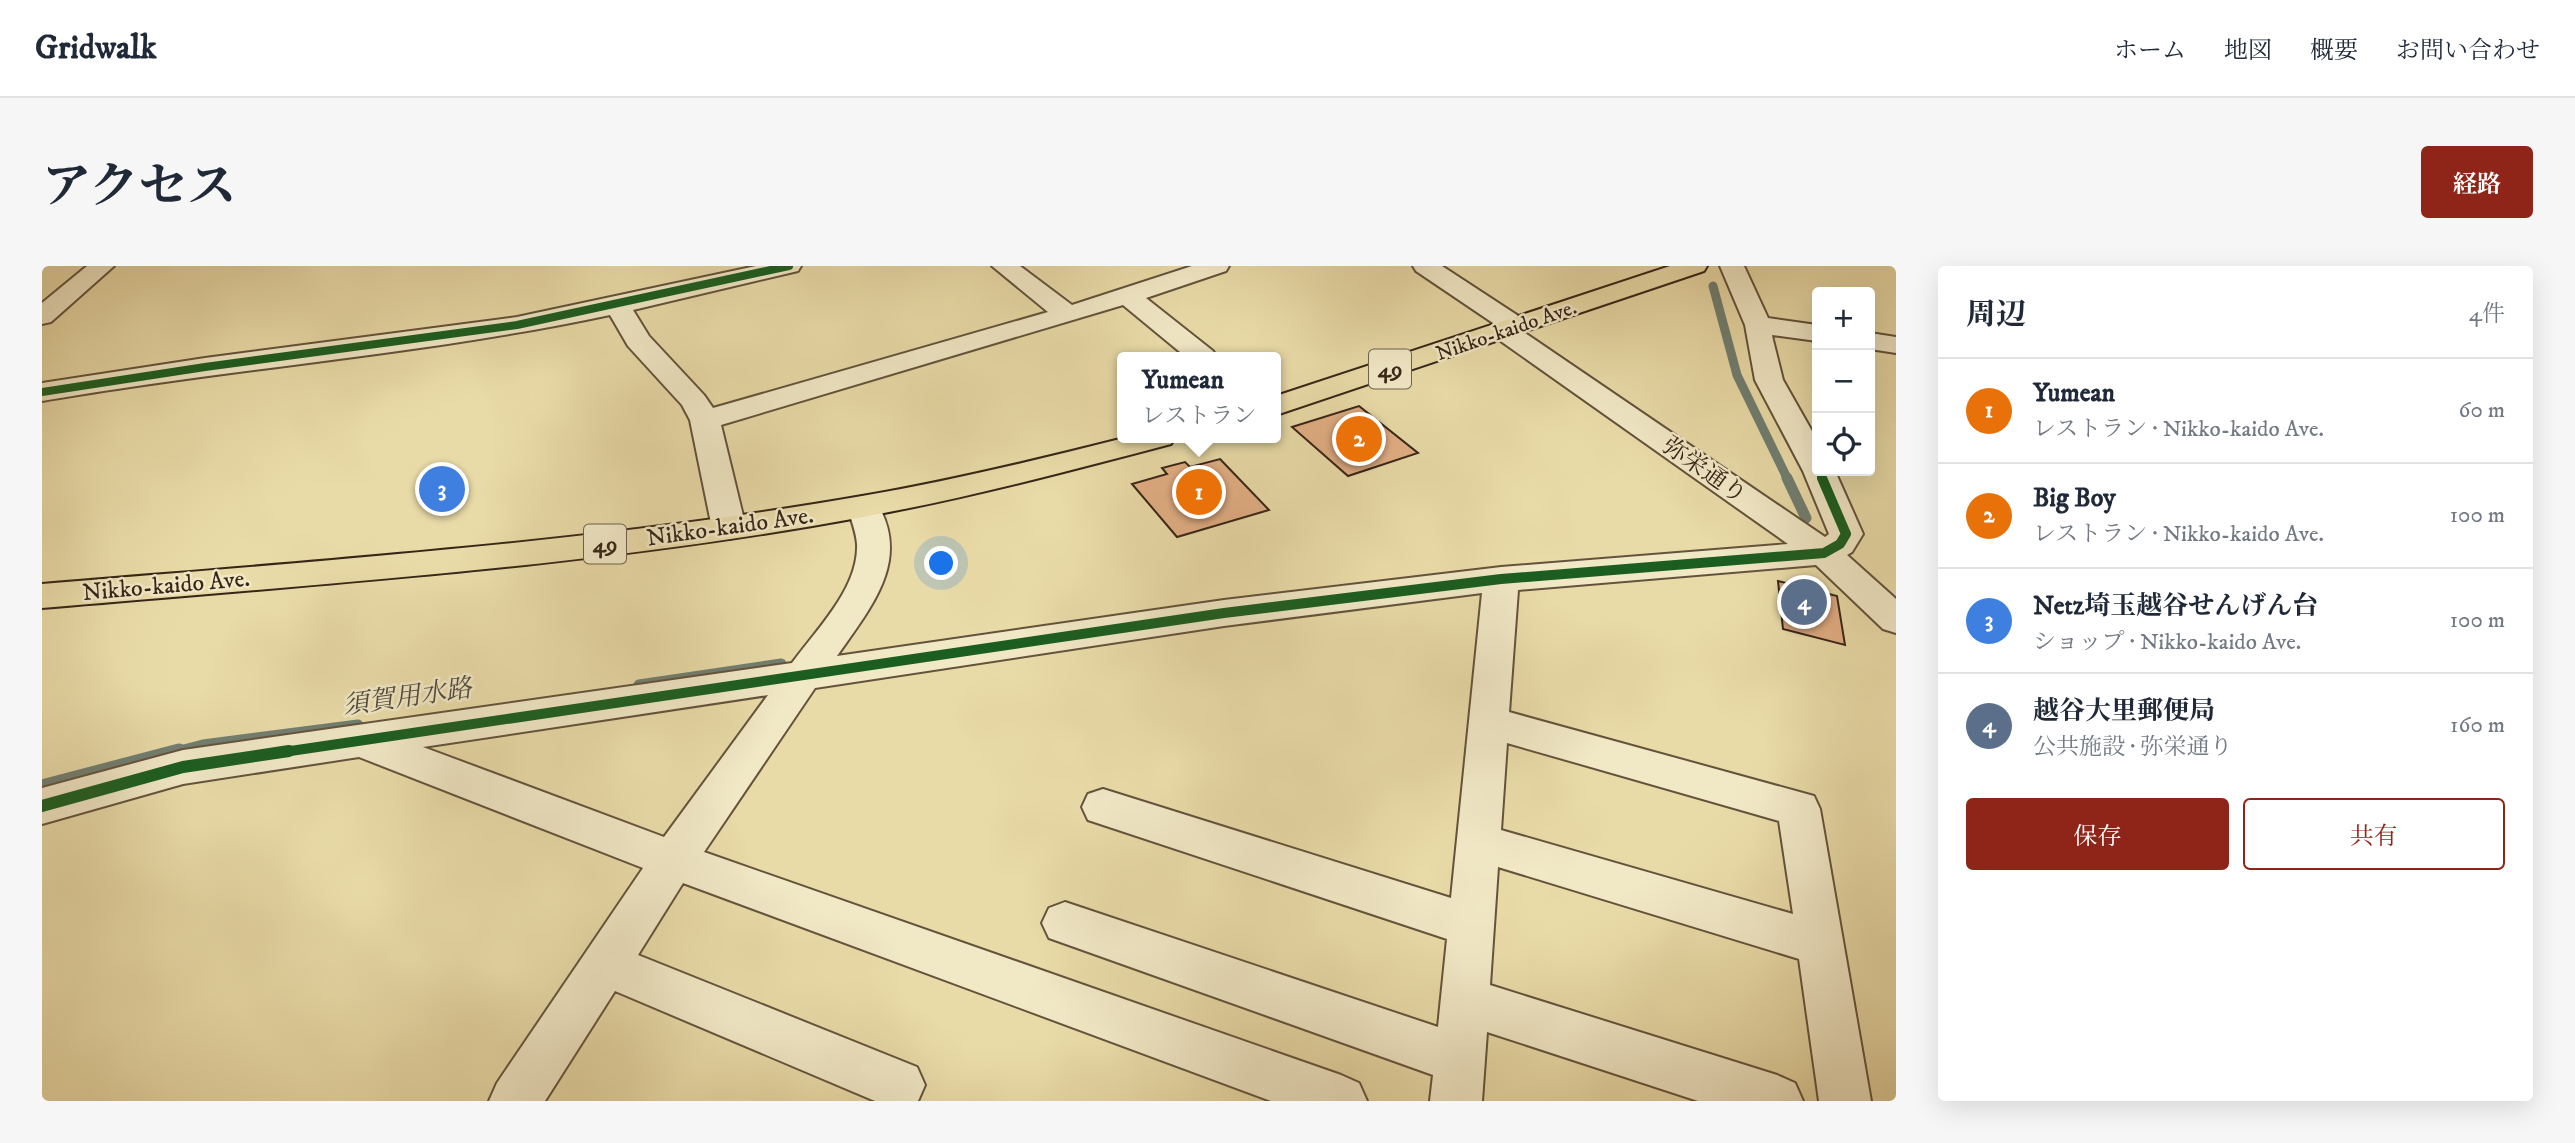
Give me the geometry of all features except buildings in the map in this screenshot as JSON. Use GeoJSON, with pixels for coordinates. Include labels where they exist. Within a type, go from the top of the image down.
{"type":"FeatureCollection","features":[{"type":"Feature","properties":{"kind":"main road","name":"Nikko-kaido Ave."},"geometry":{"type":"LineString","coordinates":[[1281,404],[1695,266]]}},
{"type":"Feature","properties":{"kind":"main road","name":"Nikko-kaido Ave."},"geometry":{"type":"LineString","coordinates":[[42,596],[505,556],[729,528],[863,506],[1141,443]]}},
{"type":"Feature","properties":{"kind":"street"},"geometry":{"type":"LineString","coordinates":[[42,316],[102,266]]}},
{"type":"Feature","properties":{"kind":"street"},"geometry":{"type":"LineString","coordinates":[[42,392],[479,330],[617,304],[789,266]]}},
{"type":"Feature","properties":{"kind":"street"},"geometry":{"type":"LineString","coordinates":[[1004,266],[1068,315]]}},
{"type":"Feature","properties":{"kind":"street"},"geometry":{"type":"LineString","coordinates":[[705,420],[1068,315],[1217,266]]}},
{"type":"Feature","properties":{"kind":"street","name":"弥栄通り"},"geometry":{"type":"LineString","coordinates":[[1425,266],[1824,553],[1896,620]]}},
{"type":"Feature","properties":{"kind":"street"},"geometry":{"type":"LineString","coordinates":[[1732,266],[1758,325],[1769,380],[1812,458]]}},
{"type":"Feature","properties":{"kind":"street"},"geometry":{"type":"LineString","coordinates":[[1128,296],[1197,352]]}},
{"type":"Feature","properties":{"kind":"street"},"geometry":{"type":"LineString","coordinates":[[617,304],[638,340],[694,401],[705,420],[729,528]]}},
{"type":"Feature","properties":{"kind":"street"},"geometry":{"type":"LineString","coordinates":[[1758,325],[1812,332]]}},
{"type":"Feature","properties":{"kind":"street"},"geometry":{"type":"LineString","coordinates":[[1875,342],[1896,345]]}},
{"type":"Feature","properties":{"kind":"street"},"geometry":{"type":"LineString","coordinates":[[42,806],[183,767],[1224,613],[1501,579],[1824,553],[1840,544],[1846,534],[1821,476]]}},
{"type":"Feature","properties":{"kind":"street"},"geometry":{"type":"LineString","coordinates":[[515,1101],[673,859],[856,601],[874,561],[873,532],[863,506]]}},
{"type":"Feature","properties":{"kind":"street"},"geometry":{"type":"LineString","coordinates":[[1065,923],[1458,1081],[1501,579]]}},
{"type":"Feature","properties":{"kind":"street"},"geometry":{"type":"LineString","coordinates":[[1489,722],[1799,809],[1845,1101]]}},
{"type":"Feature","properties":{"kind":"street"},"geometry":{"type":"LineString","coordinates":[[358,740],[673,859],[1341,1101]]}},
{"type":"Feature","properties":{"kind":"street"},"geometry":{"type":"LineString","coordinates":[[1103,807],[1472,926]]}},
{"type":"Feature","properties":{"kind":"street"},"geometry":{"type":"LineString","coordinates":[[1479,842],[1821,944]]}},
{"type":"Feature","properties":{"kind":"street"},"geometry":{"type":"LineString","coordinates":[[605,964],[899,1085]]}},
{"type":"Feature","properties":{"kind":"street"},"geometry":{"type":"LineString","coordinates":[[1465,1001],[1777,1101]]}},
{"type":"Feature","properties":{"kind":"waterway","name":"須賀用水路"},"geometry":{"type":"LineString","coordinates":[[1713,286],[1737,375],[1788,480]]}},
{"type":"Feature","properties":{"kind":"waterway","name":"須賀用水路"},"geometry":{"type":"LineString","coordinates":[[1787,478],[1806,518]]}},
{"type":"Feature","properties":{"kind":"waterway","name":"須賀用水路"},"geometry":{"type":"LineString","coordinates":[[639,685],[781,664]]}},
{"type":"Feature","properties":{"kind":"waterway","name":"須賀用水路"},"geometry":{"type":"LineString","coordinates":[[172,753],[203,745],[358,725]]}},
{"type":"Feature","properties":{"kind":"waterway","name":"須賀用水路"},"geometry":{"type":"LineString","coordinates":[[42,787],[179,751]]}},
{"type":"Feature","properties":{"kind":"cycle path"},"geometry":{"type":"LineString","coordinates":[[42,392],[517,325],[634,302],[789,266]]}},
{"type":"Feature","properties":{"kind":"cycle path"},"geometry":{"type":"LineString","coordinates":[[42,806],[183,767],[1224,613],[1501,579],[1824,553],[1840,544],[1846,534],[1821,476]]}},
{"type":"Feature","properties":{"kind":"place","name":"Big Boy"},"geometry":{"type":"Point","coordinates":[1359,439]}},
{"type":"Feature","properties":{"kind":"place","name":"Netz埼玉越谷せんげん台"},"geometry":{"type":"Point","coordinates":[442,489]}},
{"type":"Feature","properties":{"kind":"place","name":"Yumean"},"geometry":{"type":"Point","coordinates":[1199,492]}},
{"type":"Feature","properties":{"kind":"place","name":"越谷大里郵便局"},"geometry":{"type":"Point","coordinates":[1804,602]}}]}
